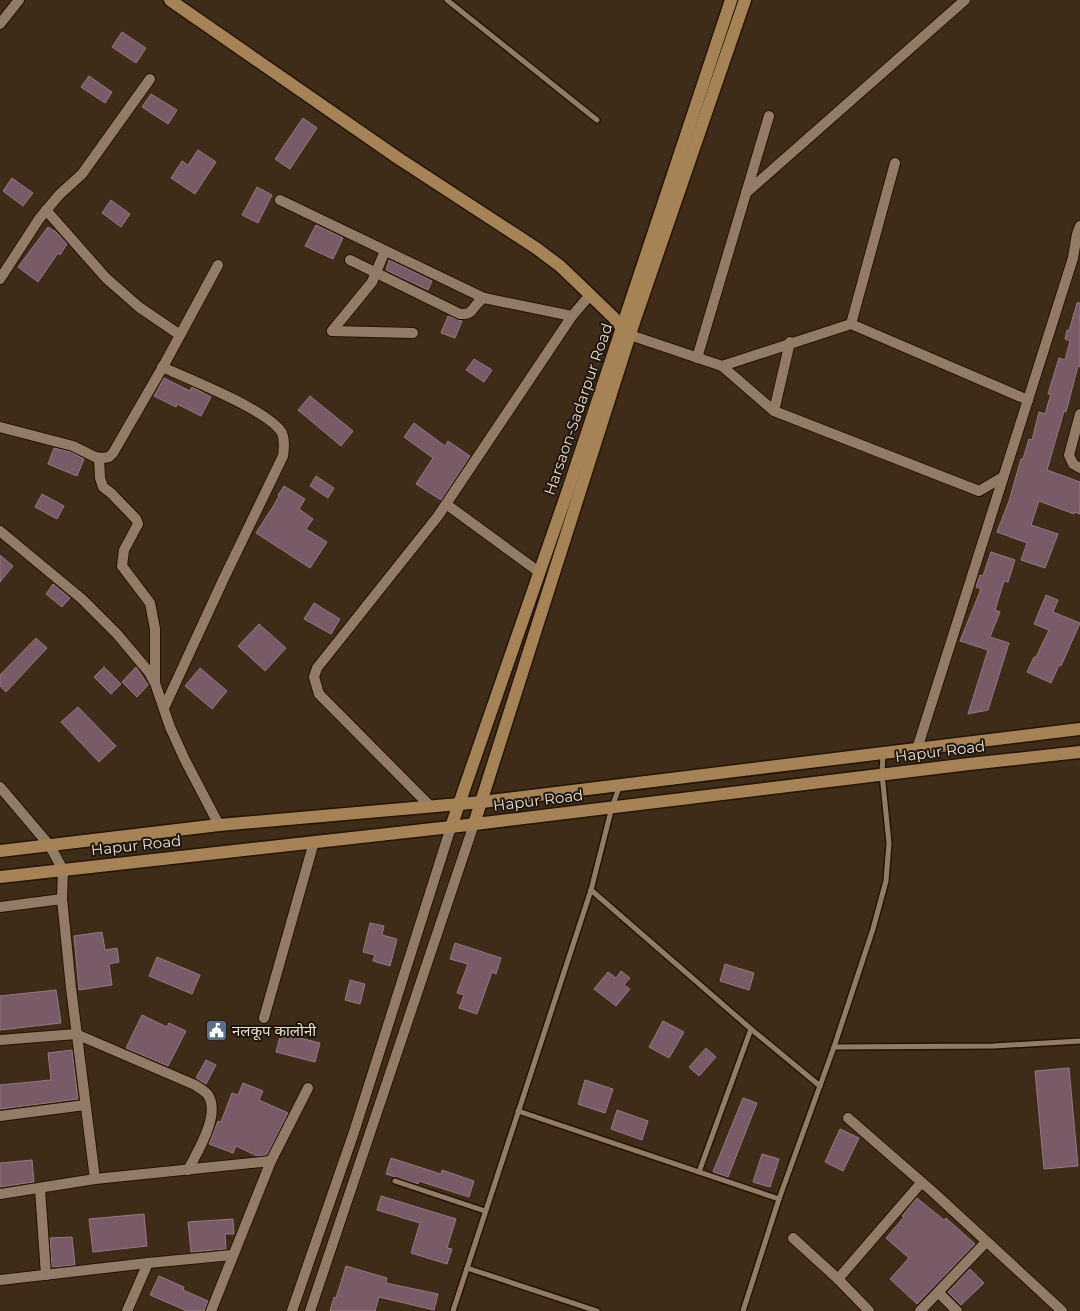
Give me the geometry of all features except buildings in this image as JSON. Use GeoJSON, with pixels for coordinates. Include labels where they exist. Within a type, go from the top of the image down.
{"type":"FeatureCollection","features":[{"type":"Feature","properties":{"kind":"street"},"geometry":{"type":"LineString","coordinates":[[0,24],[19,0]]}},
{"type":"Feature","properties":{"kind":"street"},"geometry":{"type":"LineString","coordinates":[[170,0],[398,158],[536,248],[560,266],[626,332],[722,366],[774,411],[980,491],[1004,477]]}},
{"type":"Feature","properties":{"kind":"street","name":"Harsaon-Sadarpur Road"},"geometry":{"type":"LineString","coordinates":[[474,824],[731,0]]}},
{"type":"Feature","properties":{"kind":"street","name":"Harsaon-Sadarpur Road"},"geometry":{"type":"LineString","coordinates":[[451,826],[539,572],[745,0]]}},
{"type":"Feature","properties":{"kind":"street"},"geometry":{"type":"LineString","coordinates":[[746,193],[965,0]]}},
{"type":"Feature","properties":{"kind":"street"},"geometry":{"type":"LineString","coordinates":[[0,279],[29,232],[59,195],[82,174],[150,79]]}},
{"type":"Feature","properties":{"kind":"street"},"geometry":{"type":"LineString","coordinates":[[697,358],[769,116]]}},
{"type":"Feature","properties":{"kind":"street"},"geometry":{"type":"LineString","coordinates":[[851,324],[895,163]]}},
{"type":"Feature","properties":{"kind":"street"},"geometry":{"type":"LineString","coordinates":[[280,200],[484,298],[572,316]]}},
{"type":"Feature","properties":{"kind":"street"},"geometry":{"type":"LineString","coordinates":[[46,210],[106,278],[139,307],[180,335]]}},
{"type":"Feature","properties":{"kind":"street"},"geometry":{"type":"LineString","coordinates":[[917,749],[1028,400],[1080,226]]}},
{"type":"Feature","properties":{"kind":"street"},"geometry":{"type":"LineString","coordinates":[[385,251],[372,282],[332,331],[413,333]]}},
{"type":"Feature","properties":{"kind":"street"},"geometry":{"type":"LineString","coordinates":[[350,260],[460,314],[471,312],[480,300],[484,298]]}},
{"type":"Feature","properties":{"kind":"street"},"geometry":{"type":"LineString","coordinates":[[0,428],[73,446],[99,458],[109,457],[162,367],[218,265]]}},
{"type":"Feature","properties":{"kind":"street"},"geometry":{"type":"LineString","coordinates":[[430,806],[319,694],[314,677],[317,668],[446,504],[572,316],[590,295]]}},
{"type":"Feature","properties":{"kind":"street"},"geometry":{"type":"LineString","coordinates":[[722,366],[790,342],[851,324],[1028,400]]}},
{"type":"Feature","properties":{"kind":"street"},"geometry":{"type":"LineString","coordinates":[[774,411],[790,342]]}},
{"type":"Feature","properties":{"kind":"street"},"geometry":{"type":"LineString","coordinates":[[162,367],[243,404],[267,419],[282,433],[285,444],[284,456],[225,576],[164,708]]}},
{"type":"Feature","properties":{"kind":"street"},"geometry":{"type":"LineString","coordinates":[[1080,414],[1069,455],[1073,464],[1080,468]]}},
{"type":"Feature","properties":{"kind":"street"},"geometry":{"type":"LineString","coordinates":[[99,458],[102,487],[111,493],[138,524],[124,550],[122,566],[150,603],[155,629],[155,683]]}},
{"type":"Feature","properties":{"kind":"street"},"geometry":{"type":"LineString","coordinates":[[446,504],[539,572]]}},
{"type":"Feature","properties":{"kind":"street"},"geometry":{"type":"LineString","coordinates":[[0,531],[82,599],[135,653],[155,683],[170,727],[219,825]]}},
{"type":"Feature","properties":{"kind":"street","name":"Hapur Road"},"geometry":{"type":"LineString","coordinates":[[0,851],[219,825],[482,802],[1080,729]]}},
{"type":"Feature","properties":{"kind":"street","name":"Hapur Road"},"geometry":{"type":"LineString","coordinates":[[0,877],[474,824],[882,774],[1080,752]]}},
{"type":"Feature","properties":{"kind":"street"},"geometry":{"type":"LineString","coordinates":[[0,787],[50,846],[63,870],[62,900],[76,1034],[95,1179]]}},
{"type":"Feature","properties":{"kind":"street"},"geometry":{"type":"LineString","coordinates":[[310,1311],[474,824]]}},
{"type":"Feature","properties":{"kind":"street"},"geometry":{"type":"LineString","coordinates":[[292,1311],[354,1132],[451,826]]}},
{"type":"Feature","properties":{"kind":"street"},"geometry":{"type":"LineString","coordinates":[[264,1018],[314,842]]}},
{"type":"Feature","properties":{"kind":"street"},"geometry":{"type":"LineString","coordinates":[[0,907],[62,900]]}},
{"type":"Feature","properties":{"kind":"street"},"geometry":{"type":"LineString","coordinates":[[0,1040],[76,1034],[195,1085],[208,1095],[212,1105],[209,1124],[188,1170]]}},
{"type":"Feature","properties":{"kind":"street"},"geometry":{"type":"LineString","coordinates":[[212,1311],[232,1255],[271,1161],[308,1088]]}},
{"type":"Feature","properties":{"kind":"street"},"geometry":{"type":"LineString","coordinates":[[0,1116],[86,1105]]}},
{"type":"Feature","properties":{"kind":"street"},"geometry":{"type":"LineString","coordinates":[[848,1118],[1062,1311]]}},
{"type":"Feature","properties":{"kind":"street"},"geometry":{"type":"LineString","coordinates":[[0,1194],[95,1179],[271,1161]]}},
{"type":"Feature","properties":{"kind":"street"},"geometry":{"type":"LineString","coordinates":[[838,1279],[921,1183]]}},
{"type":"Feature","properties":{"kind":"street"},"geometry":{"type":"LineString","coordinates":[[40,1189],[46,1275]]}},
{"type":"Feature","properties":{"kind":"street"},"geometry":{"type":"LineString","coordinates":[[793,1238],[838,1279],[869,1311]]}},
{"type":"Feature","properties":{"kind":"street"},"geometry":{"type":"LineString","coordinates":[[920,1311],[986,1242]]}},
{"type":"Feature","properties":{"kind":"street"},"geometry":{"type":"LineString","coordinates":[[0,1280],[232,1255]]}},
{"type":"Feature","properties":{"kind":"street"},"geometry":{"type":"LineString","coordinates":[[127,1311],[148,1263]]}},
{"type":"Feature","properties":{"kind":"street"},"geometry":{"type":"LineString","coordinates":[[939,1293],[957,1311]]}},
{"type":"Feature","properties":{"kind":"lane"},"geometry":{"type":"LineString","coordinates":[[448,0],[597,120]]}},
{"type":"Feature","properties":{"kind":"lane"},"geometry":{"type":"LineString","coordinates":[[743,1311],[779,1198],[834,1047],[873,929],[886,881],[889,843],[882,774],[883,753]]}},
{"type":"Feature","properties":{"kind":"lane"},"geometry":{"type":"LineString","coordinates":[[453,1311],[591,890],[612,807],[620,785]]}},
{"type":"Feature","properties":{"kind":"lane"},"geometry":{"type":"LineString","coordinates":[[591,890],[751,1029],[820,1086]]}},
{"type":"Feature","properties":{"kind":"lane"},"geometry":{"type":"LineString","coordinates":[[699,1172],[751,1029]]}},
{"type":"Feature","properties":{"kind":"lane"},"geometry":{"type":"LineString","coordinates":[[834,1047],[994,1046],[1080,1041]]}},
{"type":"Feature","properties":{"kind":"lane"},"geometry":{"type":"LineString","coordinates":[[518,1111],[779,1198]]}},
{"type":"Feature","properties":{"kind":"lane"},"geometry":{"type":"LineString","coordinates":[[395,1181],[485,1211]]}},
{"type":"Feature","properties":{"kind":"lane"},"geometry":{"type":"LineString","coordinates":[[467,1268],[597,1311]]}},
{"type":"Feature","properties":{"kind":"place","name":"नलकूप कालोनी"},"geometry":{"type":"Point","coordinates":[216,1030]}}]}
